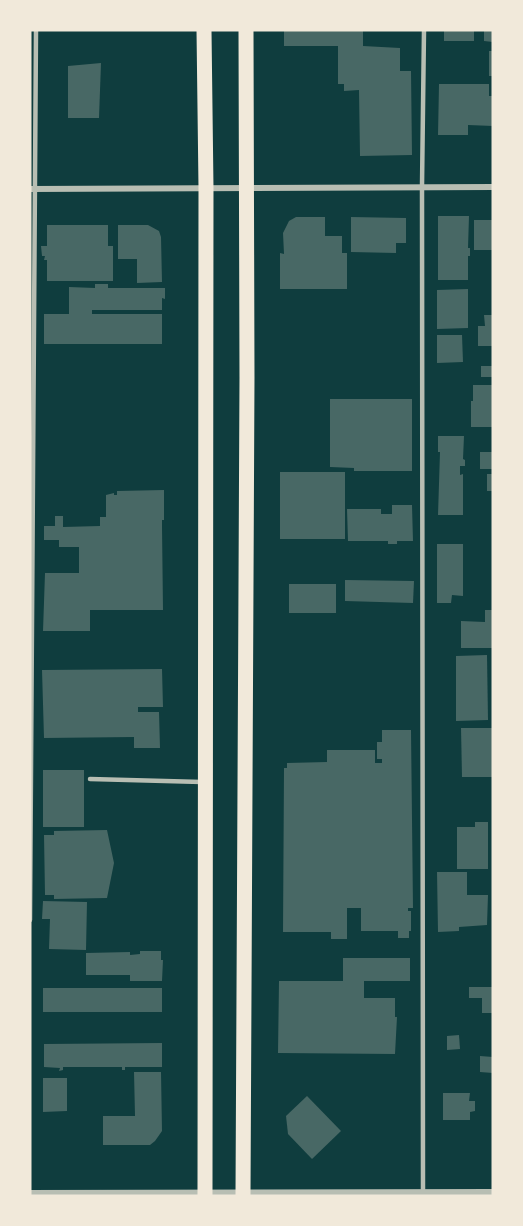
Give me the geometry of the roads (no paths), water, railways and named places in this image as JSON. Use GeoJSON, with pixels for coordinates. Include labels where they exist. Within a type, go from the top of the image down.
{"type":"FeatureCollection","features":[{"type":"Feature","properties":{"kind":"main road"},"geometry":{"type":"LineString","coordinates":[[204,30],[206,188],[205,1195]]}},
{"type":"Feature","properties":{"kind":"main road"},"geometry":{"type":"LineString","coordinates":[[243,1195],[246,30]]}},
{"type":"Feature","properties":{"kind":"street"},"geometry":{"type":"LineString","coordinates":[[33,189],[493,187]]}},
{"type":"Feature","properties":{"kind":"street"},"geometry":{"type":"LineString","coordinates":[[30,1195],[493,1194]]}},
{"type":"Feature","properties":{"kind":"lane"},"geometry":{"type":"LineString","coordinates":[[30,920],[33,189],[36,30]]}},
{"type":"Feature","properties":{"kind":"lane"},"geometry":{"type":"LineString","coordinates":[[423,1195],[422,186],[424,30]]}},
{"type":"Feature","properties":{"kind":"lane"},"geometry":{"type":"LineString","coordinates":[[90,779],[205,782]]}}]}
